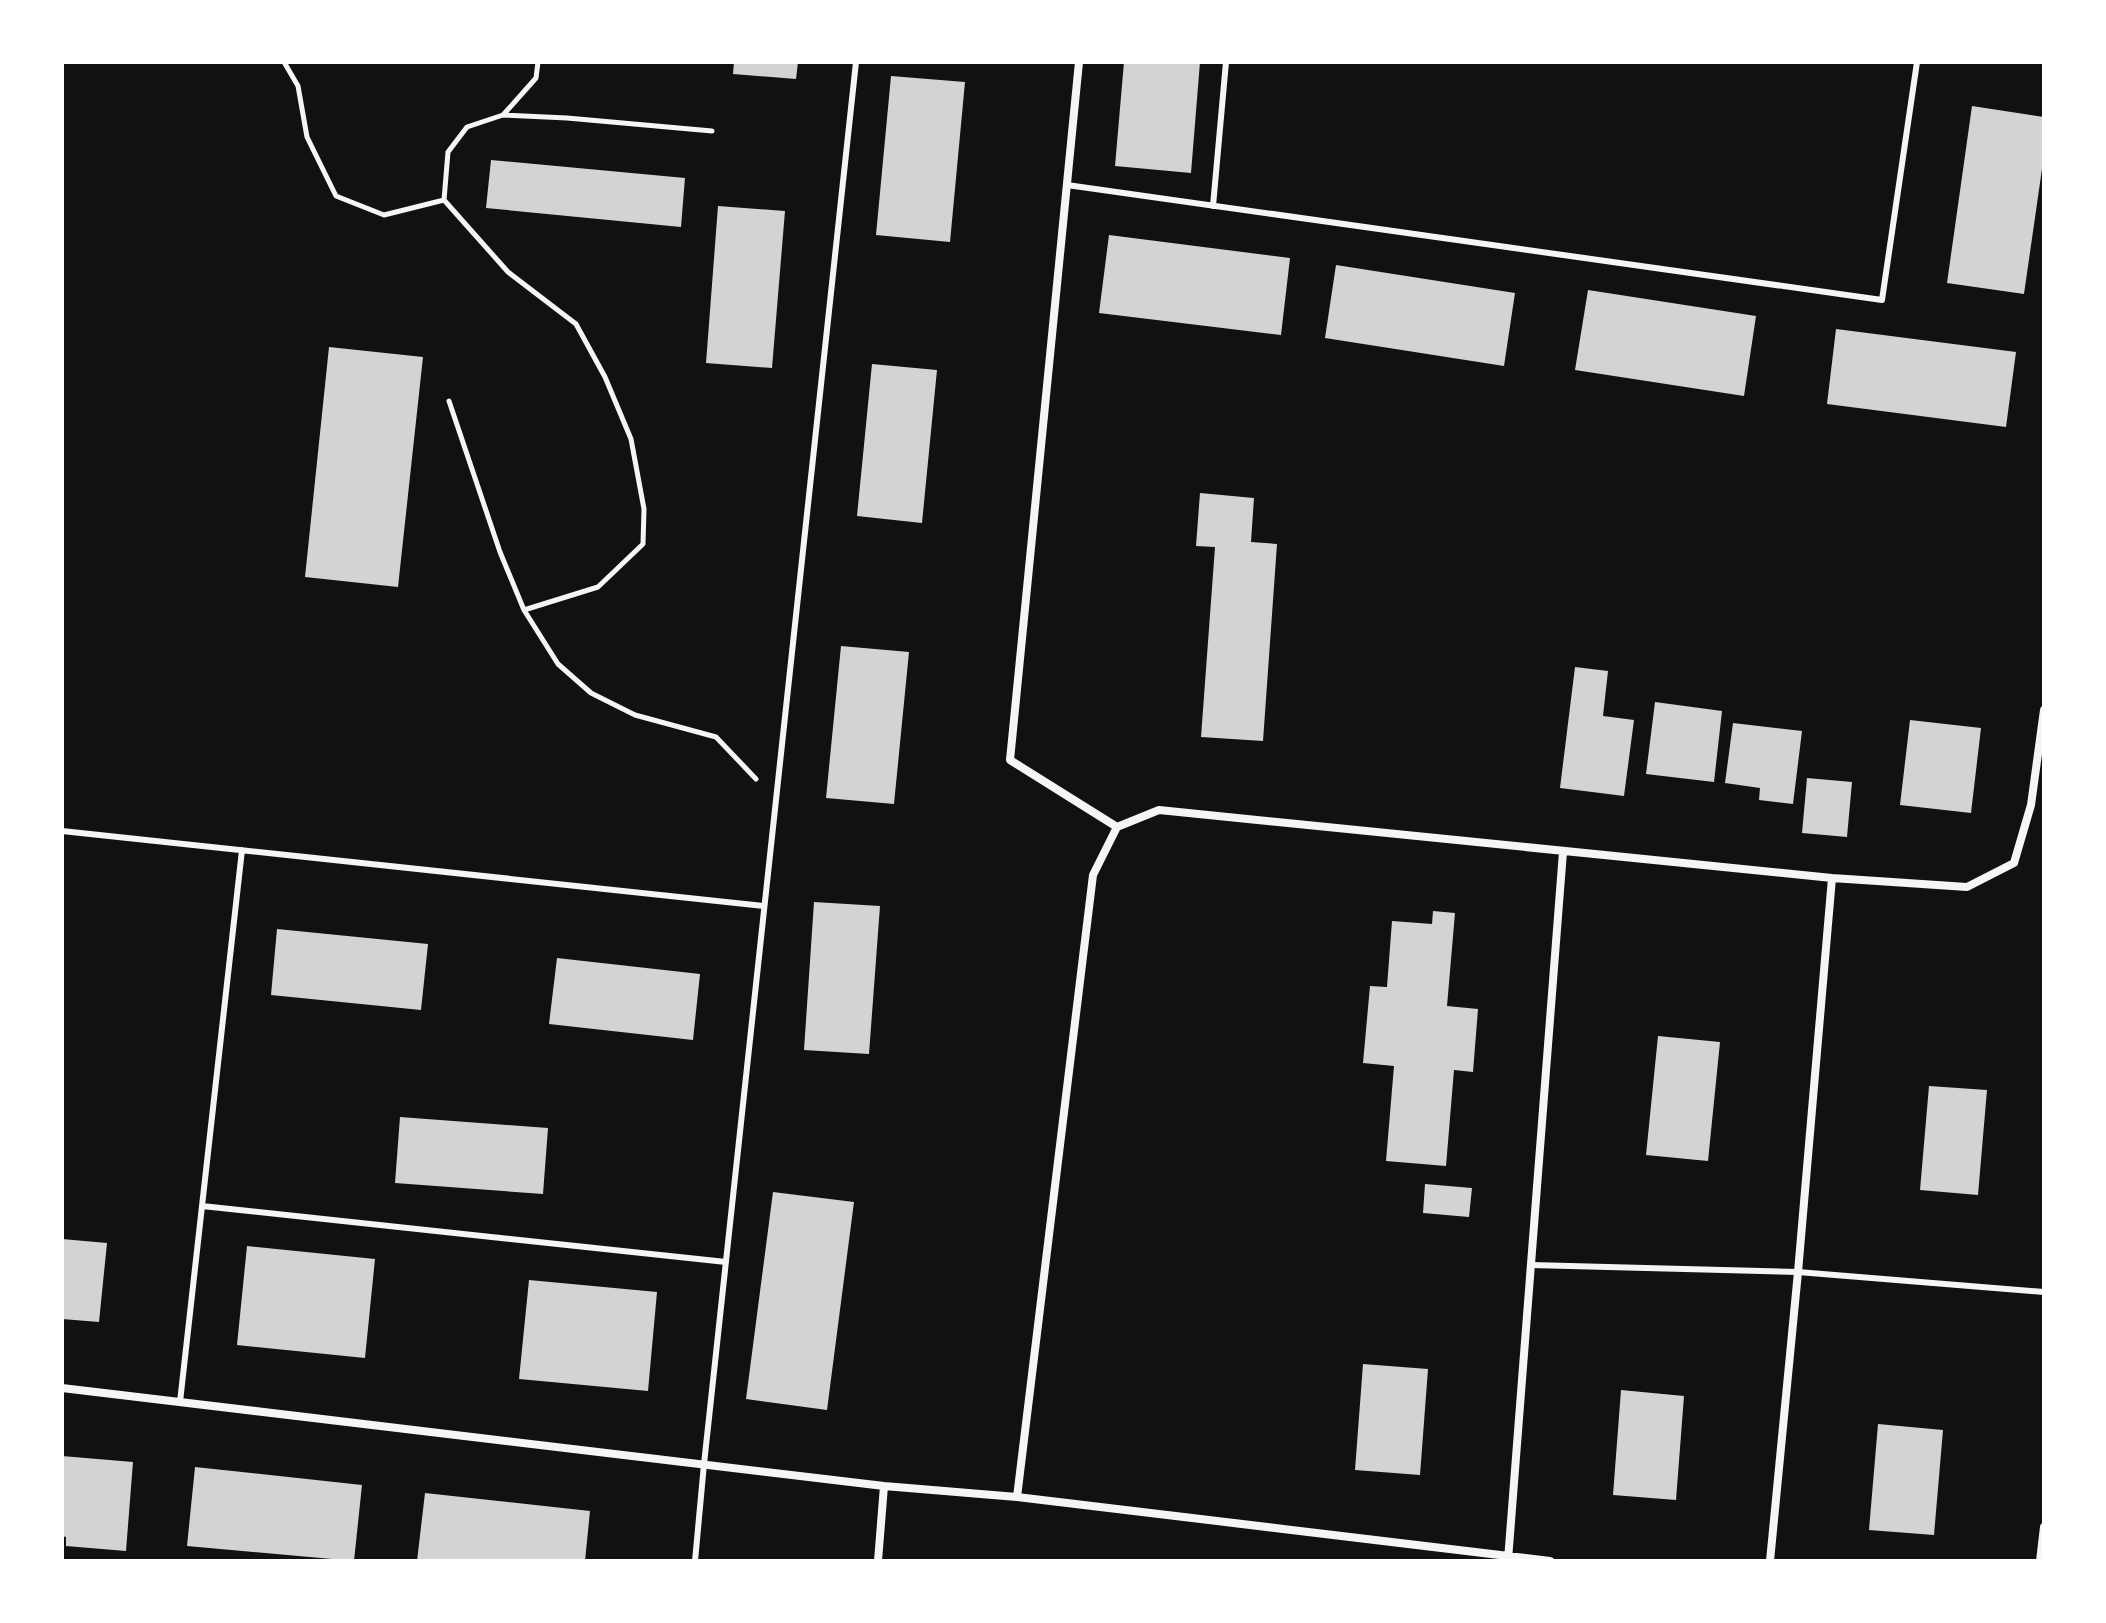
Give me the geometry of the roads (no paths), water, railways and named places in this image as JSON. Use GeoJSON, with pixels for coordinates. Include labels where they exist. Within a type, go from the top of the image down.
{"type":"FeatureCollection","features":[{"type":"Feature","properties":{"kind":"street"},"geometry":{"type":"LineString","coordinates":[[1079,62],[1010,760],[1117,827]]}},
{"type":"Feature","properties":{"kind":"street"},"geometry":{"type":"LineString","coordinates":[[1017,1497],[1093,875],[1117,827],[1159,810],[1832,878],[1967,887],[2014,863],[2031,805],[2044,710]]}},
{"type":"Feature","properties":{"kind":"street"},"geometry":{"type":"LineString","coordinates":[[1508,1559],[1563,852]]}},
{"type":"Feature","properties":{"kind":"street"},"geometry":{"type":"LineString","coordinates":[[1770,1561],[1832,878]]}},
{"type":"Feature","properties":{"kind":"street"},"geometry":{"type":"LineString","coordinates":[[62,1388],[884,1486],[1017,1497],[1508,1559],[1550,1561]]}},
{"type":"Feature","properties":{"kind":"street"},"geometry":{"type":"LineString","coordinates":[[878,1561],[884,1486]]}},
{"type":"Feature","properties":{"kind":"street"},"geometry":{"type":"LineString","coordinates":[[2040,1561],[2044,1527]]}},
{"type":"Feature","properties":{"kind":"lane"},"geometry":{"type":"LineString","coordinates":[[695,1561],[856,62]]}},
{"type":"Feature","properties":{"kind":"lane"},"geometry":{"type":"LineString","coordinates":[[1213,206],[1226,62]]}},
{"type":"Feature","properties":{"kind":"lane"},"geometry":{"type":"LineString","coordinates":[[1067,185],[1882,300],[1917,62]]}},
{"type":"Feature","properties":{"kind":"lane"},"geometry":{"type":"LineString","coordinates":[[62,831],[764,906]]}},
{"type":"Feature","properties":{"kind":"lane"},"geometry":{"type":"LineString","coordinates":[[180,1402],[242,850]]}},
{"type":"Feature","properties":{"kind":"lane"},"geometry":{"type":"LineString","coordinates":[[202,1206],[726,1262]]}},
{"type":"Feature","properties":{"kind":"lane"},"geometry":{"type":"LineString","coordinates":[[1531,1265],[1798,1272],[2044,1292]]}}]}
